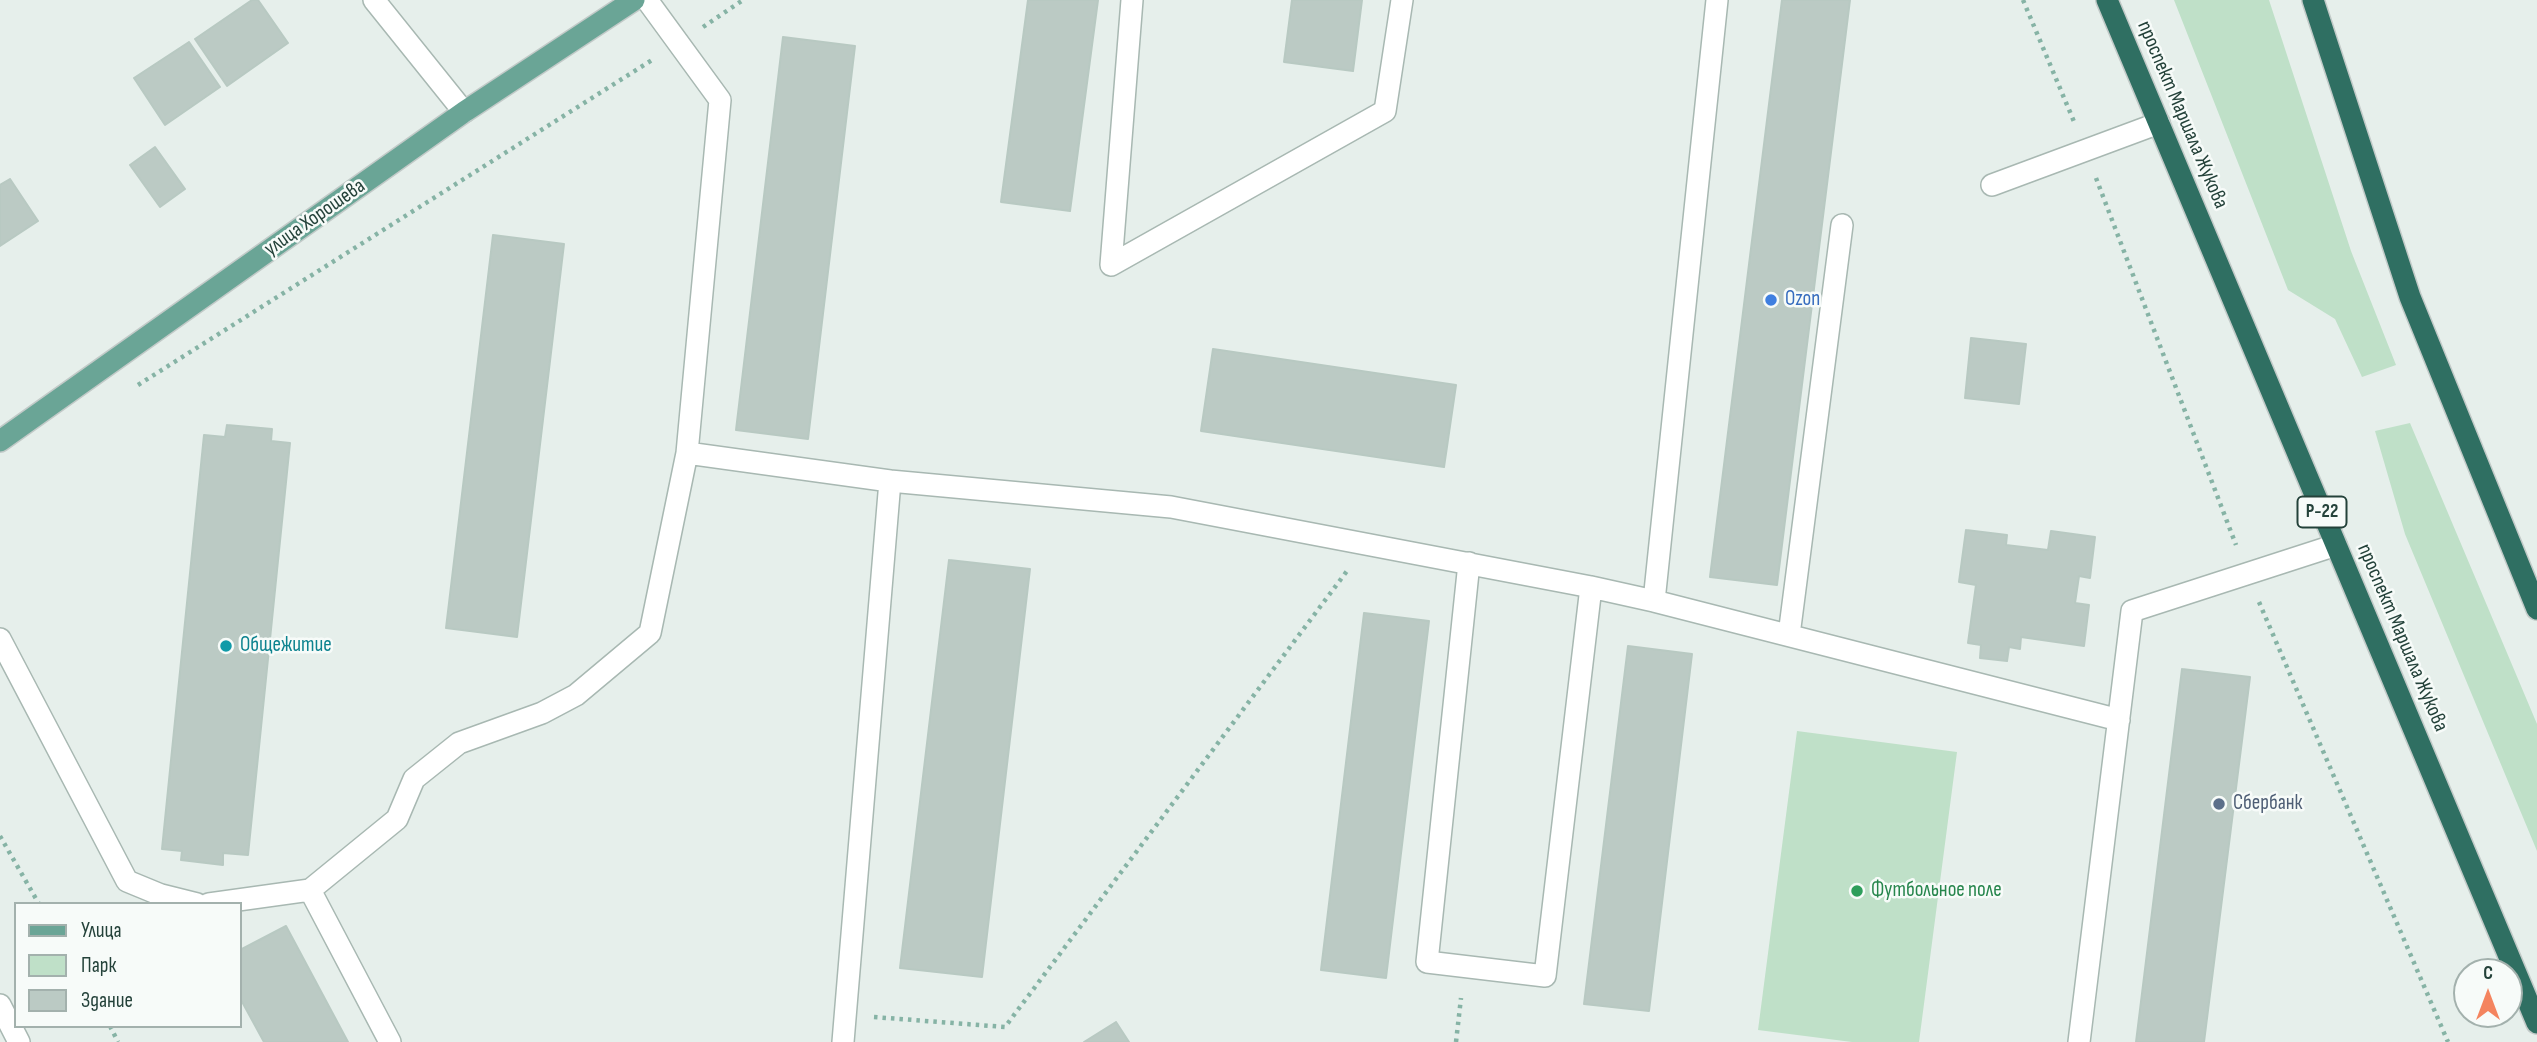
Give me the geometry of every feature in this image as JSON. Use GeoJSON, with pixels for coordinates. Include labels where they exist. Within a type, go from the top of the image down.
{"type":"FeatureCollection","features":[{"type":"Feature","properties":{"kind":"highway","name":"проспект Маршала Жукова"},"geometry":{"type":"LineString","coordinates":[[2107,0],[2537,1023]]}},
{"type":"Feature","properties":{"kind":"highway"},"geometry":{"type":"LineString","coordinates":[[2313,0],[2410,297],[2537,608]]}},
{"type":"Feature","properties":{"kind":"main road","name":"улица Хорошева"},"geometry":{"type":"LineString","coordinates":[[0,441],[464,112],[634,0]]}},
{"type":"Feature","properties":{"kind":"street"},"geometry":{"type":"LineString","coordinates":[[374,0],[464,112]]}},
{"type":"Feature","properties":{"kind":"street"},"geometry":{"type":"LineString","coordinates":[[223,902],[310,890],[397,820],[414,779],[459,743],[542,713],[576,695],[650,633],[687,453],[720,100],[648,0]]}},
{"type":"Feature","properties":{"kind":"street"},"geometry":{"type":"LineString","coordinates":[[1132,0],[1111,265],[1385,110],[1402,0]]}},
{"type":"Feature","properties":{"kind":"street"},"geometry":{"type":"LineString","coordinates":[[1654,601],[1717,0]]}},
{"type":"Feature","properties":{"kind":"street"},"geometry":{"type":"LineString","coordinates":[[1992,184],[2159,123]]}},
{"type":"Feature","properties":{"kind":"street"},"geometry":{"type":"LineString","coordinates":[[1789,635],[1842,225]]}},
{"type":"Feature","properties":{"kind":"street"},"geometry":{"type":"LineString","coordinates":[[687,453],[890,481],[1171,507],[1654,601],[2119,720]]}},
{"type":"Feature","properties":{"kind":"street"},"geometry":{"type":"LineString","coordinates":[[843,1042],[890,481]]}},
{"type":"Feature","properties":{"kind":"street"},"geometry":{"type":"LineString","coordinates":[[2079,1042],[2132,611],[2336,545]]}},
{"type":"Feature","properties":{"kind":"street"},"geometry":{"type":"LineString","coordinates":[[1469,563],[1427,961],[1545,976],[1591,587]]}},
{"type":"Feature","properties":{"kind":"street"},"geometry":{"type":"LineString","coordinates":[[0,639],[127,881],[161,895],[189,902]]}},
{"type":"Feature","properties":{"kind":"street"},"geometry":{"type":"LineString","coordinates":[[310,890],[390,1042]]}},
{"type":"Feature","properties":{"kind":"street"},"geometry":{"type":"LineString","coordinates":[[0,1005],[19,1042]]}},
{"type":"Feature","properties":{"kind":"path"},"geometry":{"type":"LineString","coordinates":[[129,391],[743,0]]}},
{"type":"Feature","properties":{"kind":"path"},"geometry":{"type":"LineString","coordinates":[[2022,0],[2085,150],[2247,574],[2448,1042]]}},
{"type":"Feature","properties":{"kind":"path"},"geometry":{"type":"LineString","coordinates":[[845,1014],[1005,1027],[1367,545]]}},
{"type":"Feature","properties":{"kind":"path"},"geometry":{"type":"LineString","coordinates":[[0,836],[38,902]]}},
{"type":"Feature","properties":{"kind":"path"},"geometry":{"type":"LineString","coordinates":[[1457,1042],[1465,966]]}},
{"type":"Feature","properties":{"kind":"green space"},"geometry":{"type":"Polygon","coordinates":[[[2174,0],[2269,0],[2351,251],[2396,365],[2362,377],[2335,319],[2288,290],[2174,0]]]}},
{"type":"Feature","properties":{"kind":"green space"},"geometry":{"type":"Polygon","coordinates":[[[2410,423],[2537,724],[2537,851],[2405,534],[2375,431],[2410,423]]]}},
{"type":"Feature","properties":{"kind":"green space","name":"Футбольное поле"},"geometry":{"type":"Polygon","coordinates":[[[1797,731],[1957,752],[1919,1042],[1852,1042],[1758,1030],[1797,731]]]}},
{"type":"Feature","properties":{"kind":"building"},"geometry":{"type":"Polygon","coordinates":[[[252,0],[258,0],[288,43],[227,86],[195,39],[252,0]]]}},
{"type":"Feature","properties":{"kind":"building"},"geometry":{"type":"Polygon","coordinates":[[[1028,0],[1098,0],[1070,211],[1001,202],[1028,0]]]}},
{"type":"Feature","properties":{"kind":"building"},"geometry":{"type":"Polygon","coordinates":[[[1292,0],[1362,0],[1353,71],[1284,62],[1292,0]]]}},
{"type":"Feature","properties":{"kind":"building"},"geometry":{"type":"Polygon","coordinates":[[[1782,0],[1850,0],[1777,585],[1710,577],[1782,0]]]}},
{"type":"Feature","properties":{"kind":"building"},"geometry":{"type":"Polygon","coordinates":[[[783,37],[855,46],[808,439],[736,430],[783,37]]]}},
{"type":"Feature","properties":{"kind":"building"},"geometry":{"type":"Polygon","coordinates":[[[189,42],[220,87],[165,125],[134,78],[189,42]]]}},
{"type":"Feature","properties":{"kind":"building"},"geometry":{"type":"Polygon","coordinates":[[[155,147],[185,189],[160,207],[130,165],[155,147]]]}},
{"type":"Feature","properties":{"kind":"building"},"geometry":{"type":"Polygon","coordinates":[[[10,179],[38,221],[0,246],[0,185],[10,179]]]}},
{"type":"Feature","properties":{"kind":"building"},"geometry":{"type":"Polygon","coordinates":[[[493,235],[564,244],[517,637],[446,628],[493,235]]]}},
{"type":"Feature","properties":{"kind":"building"},"geometry":{"type":"Polygon","coordinates":[[[1971,338],[2026,344],[2019,404],[1965,398],[1971,338]]]}},
{"type":"Feature","properties":{"kind":"building"},"geometry":{"type":"Polygon","coordinates":[[[1213,349],[1456,385],[1444,467],[1201,431],[1213,349]]]}},
{"type":"Feature","properties":{"kind":"building","name":"Общежитие"},"geometry":{"type":"Polygon","coordinates":[[[227,425],[272,429],[271,441],[290,443],[248,855],[223,853],[223,865],[181,860],[182,851],[162,849],[204,435],[225,437],[227,425]]]}},
{"type":"Feature","properties":{"kind":"building"},"geometry":{"type":"Polygon","coordinates":[[[1966,530],[2007,535],[2006,545],[2048,550],[2051,531],[2095,537],[2090,578],[2079,576],[2075,603],[2089,605],[2084,646],[2021,637],[2020,649],[2009,647],[2007,661],[1980,658],[1981,645],[1968,643],[1976,585],[1959,582],[1966,530]]]}},
{"type":"Feature","properties":{"kind":"building"},"geometry":{"type":"Polygon","coordinates":[[[949,560],[1030,569],[982,977],[900,968],[949,560]]]}},
{"type":"Feature","properties":{"kind":"building"},"geometry":{"type":"Polygon","coordinates":[[[1364,613],[1429,621],[1386,978],[1321,970],[1364,613]]]}},
{"type":"Feature","properties":{"kind":"building"},"geometry":{"type":"Polygon","coordinates":[[[1628,646],[1692,654],[1649,1011],[1584,1004],[1628,646]]]}},
{"type":"Feature","properties":{"kind":"building"},"geometry":{"type":"Polygon","coordinates":[[[2182,669],[2250,677],[2204,1042],[2136,1042],[2182,669]]]}},
{"type":"Feature","properties":{"kind":"building"},"geometry":{"type":"Polygon","coordinates":[[[286,926],[348,1042],[264,1042],[242,1002],[242,949],[286,926]]]}},
{"type":"Feature","properties":{"kind":"building"},"geometry":{"type":"Polygon","coordinates":[[[1116,1022],[1129,1042],[1084,1042],[1116,1022]]]}},
{"type":"Feature","properties":{"kind":"place","name":"Ozon"},"geometry":{"type":"Point","coordinates":[1771,300]}},
{"type":"Feature","properties":{"kind":"place","name":"Общежитие"},"geometry":{"type":"Point","coordinates":[226,646]}},
{"type":"Feature","properties":{"kind":"place","name":"Сбербанк"},"geometry":{"type":"Point","coordinates":[2219,804]}},
{"type":"Feature","properties":{"kind":"place","name":"Футбольное поле"},"geometry":{"type":"Point","coordinates":[1857,891]}}]}
